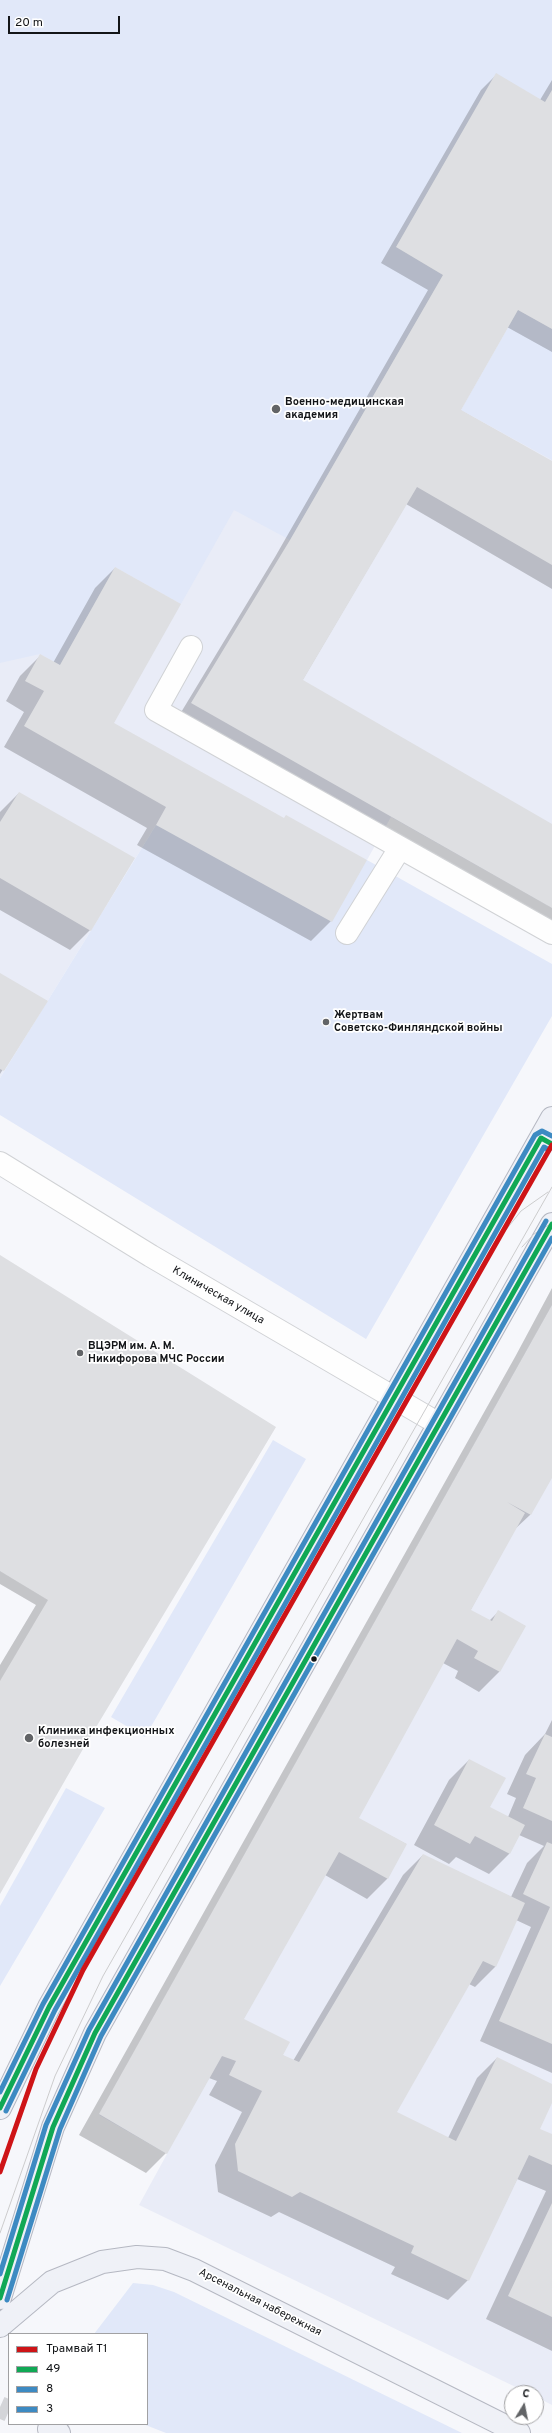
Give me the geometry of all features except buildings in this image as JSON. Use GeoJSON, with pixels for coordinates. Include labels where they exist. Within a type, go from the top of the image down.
{"type":"FeatureCollection","features":[{"type":"Feature","properties":{"kind":"main road"},"geometry":{"type":"LineString","coordinates":[[0,2108],[50,2007],[394,1397],[546,1141],[552,1118]]}},
{"type":"Feature","properties":{"kind":"main road"},"geometry":{"type":"LineString","coordinates":[[0,2298],[53,2127],[95,2033],[552,1224]]}},
{"type":"Feature","properties":{"kind":"main road","name":"Арсенальная набережная"},"geometry":{"type":"LineString","coordinates":[[0,2326],[52,2282],[102,2262],[137,2257],[165,2260],[194,2270],[519,2433]]}},
{"type":"Feature","properties":{"kind":"street"},"geometry":{"type":"LineString","coordinates":[[191,647],[156,710],[552,933]]}},
{"type":"Feature","properties":{"kind":"street"},"geometry":{"type":"LineString","coordinates":[[347,933],[400,848]]}},
{"type":"Feature","properties":{"kind":"street","name":"Клиническая улица"},"geometry":{"type":"LineString","coordinates":[[0,1163],[151,1256],[439,1424]]}},
{"type":"Feature","properties":{"kind":"shaded area","name":"Военно-медицинская академия"},"geometry":{"type":"Polygon","coordinates":[[[0,0],[552,0],[552,908],[391,817],[367,860],[156,825],[0,1078],[0,0]]]}},
{"type":"Feature","properties":{"kind":"shaded area"},"geometry":{"type":"Polygon","coordinates":[[[0,0],[552,0],[552,90],[545,102],[496,74],[396,247],[443,275],[290,540],[234,510],[181,604],[115,567],[60,665],[40,654],[0,663],[0,0]]]}},
{"type":"Feature","properties":{"kind":"shaded area"},"geometry":{"type":"Polygon","coordinates":[[[518,310],[552,329],[552,460],[461,410],[518,310]]]}},
{"type":"Feature","properties":{"kind":"shaded area"},"geometry":{"type":"Polygon","coordinates":[[[156,825],[367,860],[552,964],[552,1016],[366,1339],[0,1115],[0,1078],[156,825]]]}},
{"type":"Feature","properties":{"kind":"shaded area"},"geometry":{"type":"Polygon","coordinates":[[[552,1305],[552,2405],[544,2401],[544,2385],[511,2385],[139,2205],[167,2154],[99,2115],[552,1305]]]}},
{"type":"Feature","properties":{"kind":"shaded area"},"geometry":{"type":"Polygon","coordinates":[[[273,1440],[306,1459],[145,1737],[111,1717],[273,1440]]]}},
{"type":"Feature","properties":{"kind":"shaded area"},"geometry":{"type":"Polygon","coordinates":[[[66,1788],[105,1808],[0,1986],[0,1906],[66,1788]]]}},
{"type":"Feature","properties":{"kind":"shaded area"},"geometry":{"type":"Polygon","coordinates":[[[133,2283],[153,2285],[174,2292],[462,2433],[166,2433],[146,2425],[148,2425],[148,2333],[95,2333],[133,2283]]]}},
{"type":"Feature","properties":{"kind":"tunnel"},"geometry":{"type":"LineString","coordinates":[[0,2407],[8,2411]]}},
{"type":"Feature","properties":{"kind":"tram line","name":"Т1"},"geometry":{"type":"LineString","coordinates":[[0,2172],[36,2069],[83,1970],[552,1145]]}},
{"type":"Feature","properties":{"kind":"tram line"},"geometry":{"type":"LineString","coordinates":[[0,2233],[55,2076],[103,1976],[552,1187]]}},
{"type":"Feature","properties":{"kind":"tram line"},"geometry":{"type":"LineString","coordinates":[[497,1241],[521,1211],[548,1192]]}},
{"type":"Feature","properties":{"kind":"tram line"},"geometry":{"type":"LineString","coordinates":[[522,1247],[534,1234],[552,1223]]}},
{"type":"Feature","properties":{"kind":"transit line","name":"3"},"geometry":{"type":"LineString","coordinates":[[0,2092],[43,2004],[535,1135],[542,1131],[552,1136]]}},
{"type":"Feature","properties":{"kind":"transit line","name":"49"},"geometry":{"type":"LineString","coordinates":[[0,2108],[49,2007],[541,1138],[552,1144]]}},
{"type":"Feature","properties":{"kind":"transit line","name":"8"},"geometry":{"type":"LineString","coordinates":[[6,2111],[55,2010],[544,1147],[549,1150]]}},
{"type":"Feature","properties":{"kind":"transit line","name":"3"},"geometry":{"type":"LineString","coordinates":[[0,2274],[46,2125],[89,2030],[546,1221]]}},
{"type":"Feature","properties":{"kind":"transit line","name":"49"},"geometry":{"type":"LineString","coordinates":[[0,2298],[53,2127],[95,2033],[552,1224]]}},
{"type":"Feature","properties":{"kind":"transit line","name":"8"},"geometry":{"type":"LineString","coordinates":[[7,2300],[60,2129],[101,2036],[552,1238]]}},
{"type":"Feature","properties":{"kind":"place","name":"Военно-медицинская академия"},"geometry":{"type":"Point","coordinates":[276,409]}},
{"type":"Feature","properties":{"kind":"place","name":"Жертвам Советско-Финляндской войны"},"geometry":{"type":"Point","coordinates":[326,1022]}},
{"type":"Feature","properties":{"kind":"place","name":"ВЦЭРМ им. А. М. Никифорова МЧС России"},"geometry":{"type":"Point","coordinates":[80,1353]}},
{"type":"Feature","properties":{"kind":"place","name":"Клиника инфекционных болезней"},"geometry":{"type":"Point","coordinates":[29,1738]}}]}
